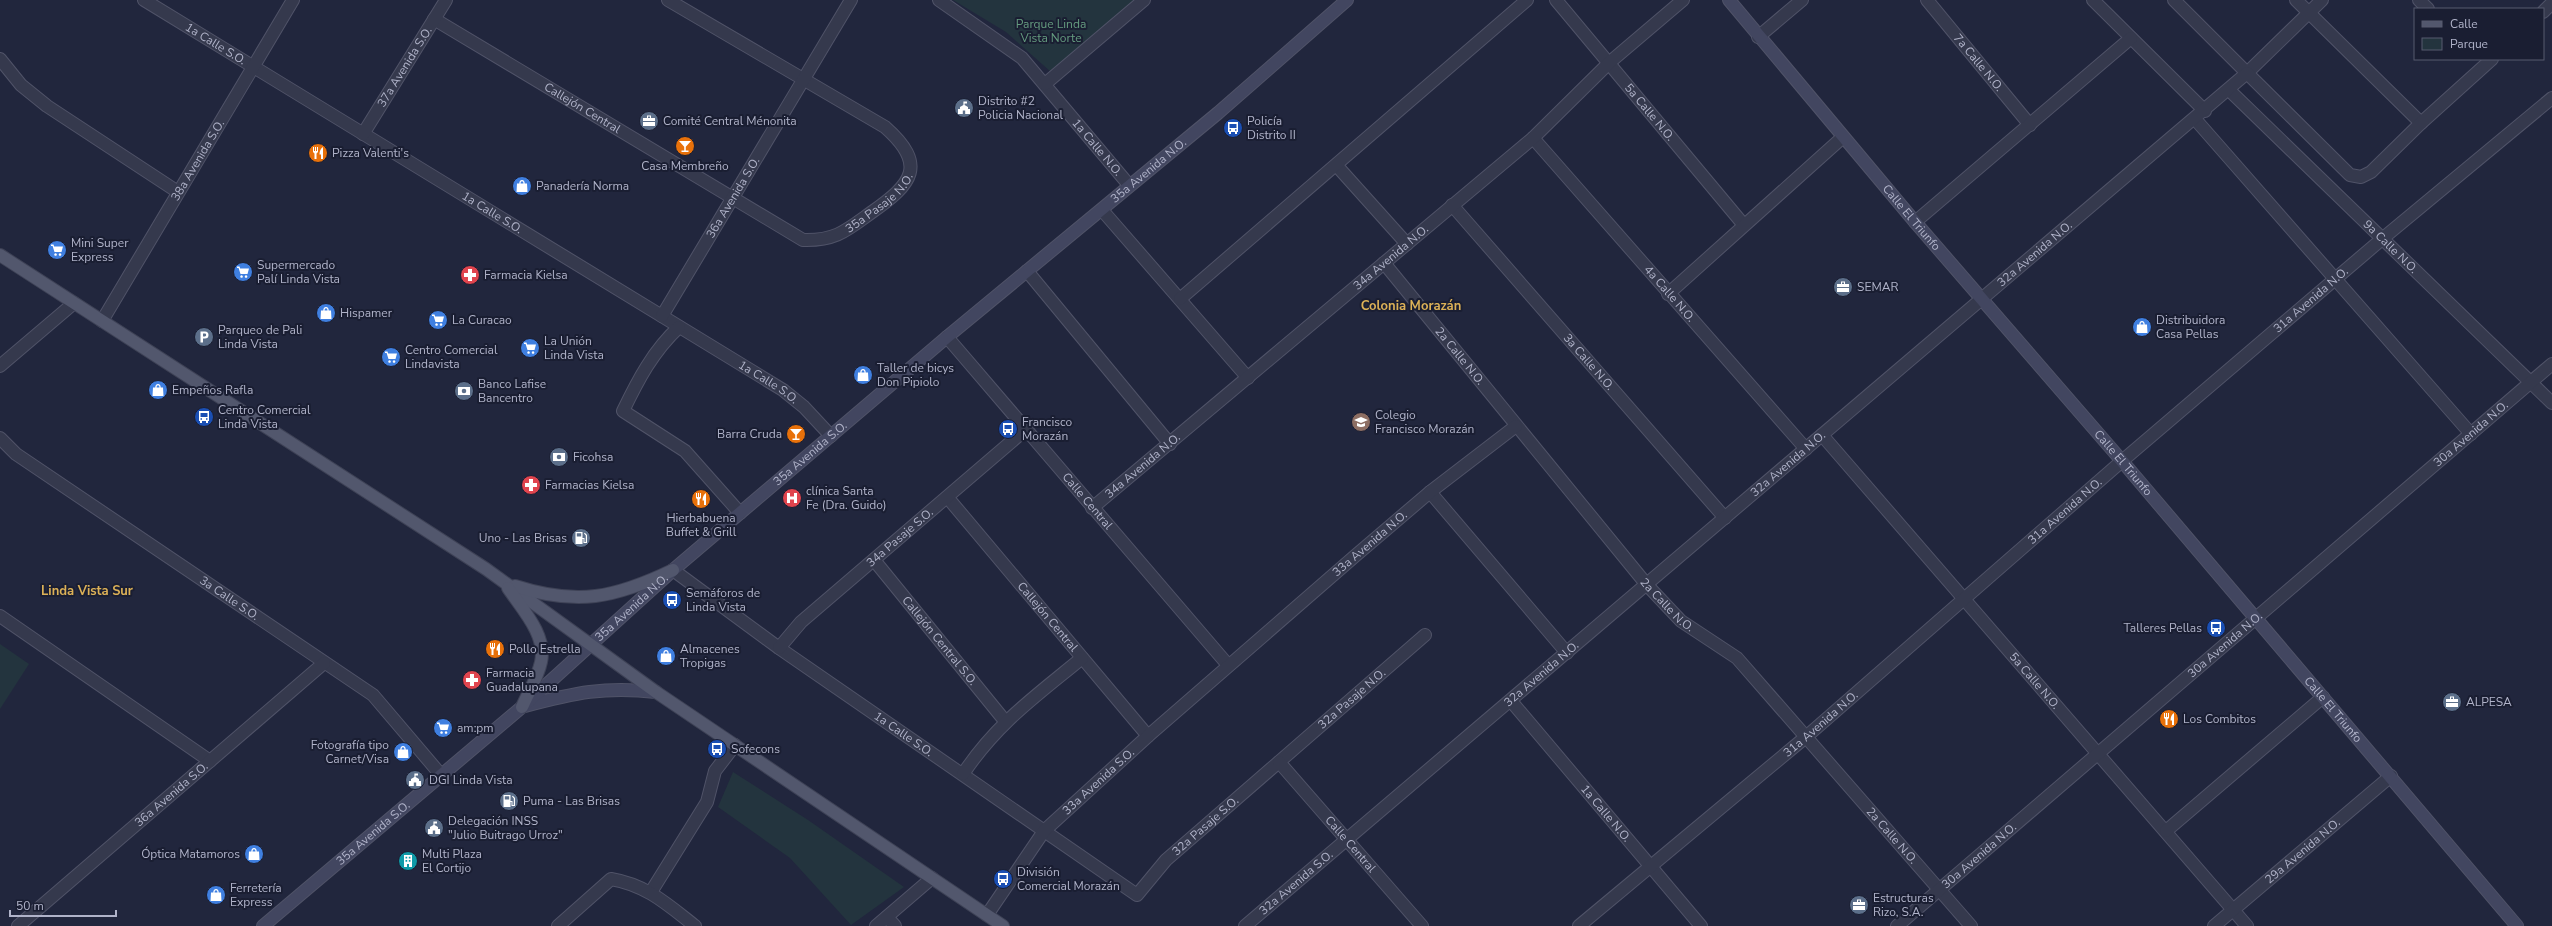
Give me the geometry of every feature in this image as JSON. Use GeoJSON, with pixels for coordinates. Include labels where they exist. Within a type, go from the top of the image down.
{"type":"FeatureCollection","features":[{"type":"Feature","properties":{"kind":"main road","name":"35a Avenida N.O."},"geometry":{"type":"LineString","coordinates":[[947,337],[1102,210],[1129,185],[1218,113],[1347,0]]}},
{"type":"Feature","properties":{"kind":"main road","name":"Calle El Triunfo"},"geometry":{"type":"LineString","coordinates":[[1729,0],[1758,37],[1915,222],[2122,461],[2517,926]]}},
{"type":"Feature","properties":{"kind":"main road"},"geometry":{"type":"LineString","coordinates":[[0,255],[504,582],[656,692],[1003,926]]}},
{"type":"Feature","properties":{"kind":"main road","name":"35a Avenida S.O."},"geometry":{"type":"LineString","coordinates":[[673,570],[947,337]]}},
{"type":"Feature","properties":{"kind":"main road","name":"35a Avenida N.O."},"geometry":{"type":"LineString","coordinates":[[591,645],[673,570]]}},
{"type":"Feature","properties":{"kind":"main road"},"geometry":{"type":"LineString","coordinates":[[504,582],[545,595],[578,598],[612,594],[645,584],[673,570]]}},
{"type":"Feature","properties":{"kind":"main road"},"geometry":{"type":"LineString","coordinates":[[504,582],[540,637],[543,651],[541,663],[522,707]]}},
{"type":"Feature","properties":{"kind":"main road","name":"35a Avenida S.O."},"geometry":{"type":"LineString","coordinates":[[263,926],[522,707],[591,645]]}},
{"type":"Feature","properties":{"kind":"main road"},"geometry":{"type":"LineString","coordinates":[[522,707],[576,692],[604,689],[656,692]]}},
{"type":"Feature","properties":{"kind":"street","name":"1a Calle S.O."},"geometry":{"type":"LineString","coordinates":[[144,0],[783,390],[804,406],[830,436]]}},
{"type":"Feature","properties":{"kind":"street","name":"38a Avenida S.O."},"geometry":{"type":"LineString","coordinates":[[102,321],[293,0]]}},
{"type":"Feature","properties":{"kind":"street","name":"37a Avenida S.O."},"geometry":{"type":"LineString","coordinates":[[362,134],[446,0]]}},
{"type":"Feature","properties":{"kind":"street","name":"35a Pasaje N.O."},"geometry":{"type":"LineString","coordinates":[[668,0],[885,127],[902,142],[909,157],[909,179],[899,193],[842,234],[822,241],[803,240],[731,197]]}},
{"type":"Feature","properties":{"kind":"street","name":"36a Avenida S.O."},"geometry":{"type":"LineString","coordinates":[[662,316],[802,78],[851,0]]}},
{"type":"Feature","properties":{"kind":"street","name":"1a Calle N.O."},"geometry":{"type":"LineString","coordinates":[[939,0],[1022,58],[1129,185]]}},
{"type":"Feature","properties":{"kind":"street"},"geometry":{"type":"LineString","coordinates":[[1045,84],[1144,0]]}},
{"type":"Feature","properties":{"kind":"street"},"geometry":{"type":"LineString","coordinates":[[1180,299],[1337,166],[1527,0]]}},
{"type":"Feature","properties":{"kind":"street","name":"5a Calle N.O."},"geometry":{"type":"LineString","coordinates":[[1556,0],[1610,62],[1743,224]]}},
{"type":"Feature","properties":{"kind":"street","name":"34a Avenida N.O."},"geometry":{"type":"LineString","coordinates":[[1092,508],[1170,444],[1532,138],[1610,62],[1683,0]]}},
{"type":"Feature","properties":{"kind":"street"},"geometry":{"type":"LineString","coordinates":[[1758,37],[1802,0]]}},
{"type":"Feature","properties":{"kind":"street","name":"7a Calle N.O."},"geometry":{"type":"LineString","coordinates":[[1927,0],[2030,125]]}},
{"type":"Feature","properties":{"kind":"street"},"geometry":{"type":"LineString","coordinates":[[2093,0],[2205,111]]}},
{"type":"Feature","properties":{"kind":"street"},"geometry":{"type":"LineString","coordinates":[[2174,0],[2350,175],[2361,177],[2371,172],[2483,62]]}},
{"type":"Feature","properties":{"kind":"street"},"geometry":{"type":"LineString","coordinates":[[2296,0],[2421,123]]}},
{"type":"Feature","properties":{"kind":"street","name":"32a Avenida N.O."},"geometry":{"type":"LineString","coordinates":[[1348,840],[1822,435],[2205,111],[2247,73],[2322,0]]}},
{"type":"Feature","properties":{"kind":"street"},"geometry":{"type":"LineString","coordinates":[[2419,0],[2427,8]]}},
{"type":"Feature","properties":{"kind":"street","name":"Callejón Central"},"geometry":{"type":"LineString","coordinates":[[434,19],[731,197]]}},
{"type":"Feature","properties":{"kind":"street"},"geometry":{"type":"LineString","coordinates":[[1915,222],[2131,38]]}},
{"type":"Feature","properties":{"kind":"street"},"geometry":{"type":"LineString","coordinates":[[0,59],[21,85],[47,106],[178,192]]}},
{"type":"Feature","properties":{"kind":"street","name":"9a Calle N.O."},"geometry":{"type":"LineString","coordinates":[[2229,90],[2552,403]]}},
{"type":"Feature","properties":{"kind":"street","name":"31a Avenida N.O."},"geometry":{"type":"LineString","coordinates":[[1579,926],[1807,736],[2122,461],[2382,239],[2552,98]]}},
{"type":"Feature","properties":{"kind":"street"},"geometry":{"type":"LineString","coordinates":[[2195,119],[2337,278],[2471,434]]}},
{"type":"Feature","properties":{"kind":"street"},"geometry":{"type":"LineString","coordinates":[[1668,294],[1743,224],[1843,137]]}},
{"type":"Feature","properties":{"kind":"street","name":"4a Calle N.O."},"geometry":{"type":"LineString","coordinates":[[1532,138],[1806,449]]}},
{"type":"Feature","properties":{"kind":"street"},"geometry":{"type":"LineString","coordinates":[[1337,166],[1407,244]]}},
{"type":"Feature","properties":{"kind":"street","name":"3a Calle N.O."},"geometry":{"type":"LineString","coordinates":[[1452,205],[1725,518]]}},
{"type":"Feature","properties":{"kind":"street"},"geometry":{"type":"LineString","coordinates":[[1102,210],[1248,378]]}},
{"type":"Feature","properties":{"kind":"street","name":"2a Calle N.O."},"geometry":{"type":"LineString","coordinates":[[1384,263],[1647,585],[1681,621],[1737,658],[1807,736],[1971,926]]}},
{"type":"Feature","properties":{"kind":"street"},"geometry":{"type":"LineString","coordinates":[[1027,271],[1170,444]]}},
{"type":"Feature","properties":{"kind":"street"},"geometry":{"type":"LineString","coordinates":[[0,366],[74,303]]}},
{"type":"Feature","properties":{"kind":"street"},"geometry":{"type":"LineString","coordinates":[[678,327],[656,352],[639,378],[623,411],[685,451],[740,513]]}},
{"type":"Feature","properties":{"kind":"street","name":"Calle Central"},"geometry":{"type":"LineString","coordinates":[[947,337],[1025,430],[1228,665]]}},
{"type":"Feature","properties":{"kind":"street","name":"30a Avenida N.O."},"geometry":{"type":"LineString","coordinates":[[1897,926],[2257,620],[2552,364]]}},
{"type":"Feature","properties":{"kind":"street","name":"33a Avenida N.O."},"geometry":{"type":"LineString","coordinates":[[1228,665],[1430,492],[1516,426]]}},
{"type":"Feature","properties":{"kind":"street","name":"34a Pasaje S.O."},"geometry":{"type":"LineString","coordinates":[[779,648],[801,622],[948,498],[1025,430]]}},
{"type":"Feature","properties":{"kind":"street","name":"5a Calle N.O."},"geometry":{"type":"LineString","coordinates":[[1822,435],[2100,753],[2247,926]]}},
{"type":"Feature","properties":{"kind":"street","name":"3a Calle S.O."},"geometry":{"type":"LineString","coordinates":[[0,438],[16,454],[373,695],[442,775]]}},
{"type":"Feature","properties":{"kind":"street"},"geometry":{"type":"LineString","coordinates":[[1430,492],[1567,653]]}},
{"type":"Feature","properties":{"kind":"street","name":"Callejón Central"},"geometry":{"type":"LineString","coordinates":[[948,498],[1148,736]]}},
{"type":"Feature","properties":{"kind":"street","name":"Callejón Central S.O."},"geometry":{"type":"LineString","coordinates":[[874,560],[1005,721]]}},
{"type":"Feature","properties":{"kind":"street","name":"1a Calle S.O."},"geometry":{"type":"LineString","coordinates":[[673,570],[779,648],[1137,895]]}},
{"type":"Feature","properties":{"kind":"street"},"geometry":{"type":"LineString","coordinates":[[0,616],[210,761]]}},
{"type":"Feature","properties":{"kind":"street","name":"32a Pasaje N.O."},"geometry":{"type":"LineString","coordinates":[[1279,762],[1425,635]]}},
{"type":"Feature","properties":{"kind":"street"},"geometry":{"type":"LineString","coordinates":[[963,774],[981,746],[1005,721],[1082,658]]}},
{"type":"Feature","properties":{"kind":"street","name":"36a Avenida S.O."},"geometry":{"type":"LineString","coordinates":[[18,926],[324,663]]}},
{"type":"Feature","properties":{"kind":"street","name":"33a Avenida S.O."},"geometry":{"type":"LineString","coordinates":[[987,915],[1044,831],[1228,665]]}},
{"type":"Feature","properties":{"kind":"street"},"geometry":{"type":"LineString","coordinates":[[2166,831],[2323,697]]}},
{"type":"Feature","properties":{"kind":"street","name":"1a Calle N.O."},"geometry":{"type":"LineString","coordinates":[[1511,701],[1701,926]]}},
{"type":"Feature","properties":{"kind":"street"},"geometry":{"type":"LineString","coordinates":[[650,892],[706,802],[715,771],[735,745]]}},
{"type":"Feature","properties":{"kind":"street","name":"Calle Central"},"geometry":{"type":"LineString","coordinates":[[1279,762],[1422,926]]}},
{"type":"Feature","properties":{"kind":"street","name":"32a Pasaje S.O."},"geometry":{"type":"LineString","coordinates":[[1137,895],[1166,860],[1279,762]]}},
{"type":"Feature","properties":{"kind":"street","name":"29a Avenida N.O."},"geometry":{"type":"LineString","coordinates":[[2214,926],[2390,776]]}},
{"type":"Feature","properties":{"kind":"street","name":"32a Avenida S.O."},"geometry":{"type":"LineString","coordinates":[[1245,926],[1348,840]]}},
{"type":"Feature","properties":{"kind":"street"},"geometry":{"type":"LineString","coordinates":[[876,926],[932,878]]}},
{"type":"Feature","properties":{"kind":"street"},"geometry":{"type":"LineString","coordinates":[[558,926],[612,879],[631,882],[650,892],[696,926]]}},
{"type":"Feature","properties":{"kind":"street"},"geometry":{"type":"LineString","coordinates":[[887,917],[895,926]]}},
{"type":"Feature","properties":{"kind":"green space","name":"Parque Linda Vista Norte"},"geometry":{"type":"Polygon","coordinates":[[[953,0],[1135,0],[1051,72],[1006,32],[953,0]]]}},
{"type":"Feature","properties":{"kind":"green space"},"geometry":{"type":"Polygon","coordinates":[[[0,644],[29,664],[0,709],[0,644]]]}},
{"type":"Feature","properties":{"kind":"green space"},"geometry":{"type":"Polygon","coordinates":[[[733,772],[808,820],[904,887],[851,925],[790,858],[718,807],[733,772]]]}},
{"type":"Feature","properties":{"kind":"place","name":"Distrito #2 Policia Nacional"},"geometry":{"type":"Point","coordinates":[964,108]}},
{"type":"Feature","properties":{"kind":"place","name":"Comité Central Ménonita"},"geometry":{"type":"Point","coordinates":[649,121]}},
{"type":"Feature","properties":{"kind":"place","name":"Policía Distrito II"},"geometry":{"type":"Point","coordinates":[1233,128]}},
{"type":"Feature","properties":{"kind":"place","name":"Casa Membreño"},"geometry":{"type":"Point","coordinates":[685,146]}},
{"type":"Feature","properties":{"kind":"place","name":"Pizza Valenti's"},"geometry":{"type":"Point","coordinates":[318,153]}},
{"type":"Feature","properties":{"kind":"place","name":"Panadería Norma"},"geometry":{"type":"Point","coordinates":[522,186]}},
{"type":"Feature","properties":{"kind":"place","name":"Mini Super Express"},"geometry":{"type":"Point","coordinates":[57,250]}},
{"type":"Feature","properties":{"kind":"place","name":"Supermercado Palí Linda Vista"},"geometry":{"type":"Point","coordinates":[243,272]}},
{"type":"Feature","properties":{"kind":"place","name":"Farmacia Kielsa"},"geometry":{"type":"Point","coordinates":[470,275]}},
{"type":"Feature","properties":{"kind":"place","name":"SEMAR"},"geometry":{"type":"Point","coordinates":[1843,287]}},
{"type":"Feature","properties":{"kind":"place","name":"Hispamer"},"geometry":{"type":"Point","coordinates":[326,313]}},
{"type":"Feature","properties":{"kind":"place","name":"La Curacao"},"geometry":{"type":"Point","coordinates":[438,320]}},
{"type":"Feature","properties":{"kind":"place","name":"Distribuidora Casa Pellas"},"geometry":{"type":"Point","coordinates":[2142,327]}},
{"type":"Feature","properties":{"kind":"place","name":"Parqueo de Pali Linda Vista"},"geometry":{"type":"Point","coordinates":[204,337]}},
{"type":"Feature","properties":{"kind":"place","name":"La Unión Linda Vista"},"geometry":{"type":"Point","coordinates":[530,348]}},
{"type":"Feature","properties":{"kind":"place","name":"Centro Comercial Lindavista"},"geometry":{"type":"Point","coordinates":[391,357]}},
{"type":"Feature","properties":{"kind":"place","name":"Taller de bicys Don Pipiolo"},"geometry":{"type":"Point","coordinates":[863,375]}},
{"type":"Feature","properties":{"kind":"place","name":"Empeños Rafla"},"geometry":{"type":"Point","coordinates":[158,390]}},
{"type":"Feature","properties":{"kind":"place","name":"Banco Lafise Bancentro"},"geometry":{"type":"Point","coordinates":[464,391]}},
{"type":"Feature","properties":{"kind":"place","name":"Centro Comercial Linda Vista"},"geometry":{"type":"Point","coordinates":[204,417]}},
{"type":"Feature","properties":{"kind":"place","name":"Colegio Francisco Morazán"},"geometry":{"type":"Point","coordinates":[1361,422]}},
{"type":"Feature","properties":{"kind":"place","name":"Francisco Morazán"},"geometry":{"type":"Point","coordinates":[1008,429]}},
{"type":"Feature","properties":{"kind":"place","name":"Barra Cruda"},"geometry":{"type":"Point","coordinates":[796,434]}},
{"type":"Feature","properties":{"kind":"place","name":"Ficohsa"},"geometry":{"type":"Point","coordinates":[559,457]}},
{"type":"Feature","properties":{"kind":"place","name":"Farmacias Kielsa"},"geometry":{"type":"Point","coordinates":[531,485]}},
{"type":"Feature","properties":{"kind":"place","name":"clínica Santa Fe (Dra. Guido)"},"geometry":{"type":"Point","coordinates":[792,498]}},
{"type":"Feature","properties":{"kind":"place","name":"Hierbabuena Buffet & Grill"},"geometry":{"type":"Point","coordinates":[701,499]}},
{"type":"Feature","properties":{"kind":"place","name":"Uno - Las Brisas"},"geometry":{"type":"Point","coordinates":[581,538]}},
{"type":"Feature","properties":{"kind":"place","name":"Semáforos de Linda Vista"},"geometry":{"type":"Point","coordinates":[672,600]}},
{"type":"Feature","properties":{"kind":"place","name":"Talleres Pellas"},"geometry":{"type":"Point","coordinates":[2216,628]}},
{"type":"Feature","properties":{"kind":"place","name":"Pollo Estrella"},"geometry":{"type":"Point","coordinates":[495,649]}},
{"type":"Feature","properties":{"kind":"place","name":"Almacenes Tropigas"},"geometry":{"type":"Point","coordinates":[666,656]}},
{"type":"Feature","properties":{"kind":"place","name":"Farmacia Guadalupana"},"geometry":{"type":"Point","coordinates":[472,680]}},
{"type":"Feature","properties":{"kind":"place","name":"ALPESA"},"geometry":{"type":"Point","coordinates":[2452,702]}},
{"type":"Feature","properties":{"kind":"place","name":"Los Combitos"},"geometry":{"type":"Point","coordinates":[2169,719]}},
{"type":"Feature","properties":{"kind":"place","name":"am:pm"},"geometry":{"type":"Point","coordinates":[443,728]}},
{"type":"Feature","properties":{"kind":"place","name":"Sofecons"},"geometry":{"type":"Point","coordinates":[717,749]}},
{"type":"Feature","properties":{"kind":"place","name":"Fotografía tipo Carnet/Visa"},"geometry":{"type":"Point","coordinates":[403,752]}},
{"type":"Feature","properties":{"kind":"place","name":"DGI Linda Vista"},"geometry":{"type":"Point","coordinates":[415,780]}},
{"type":"Feature","properties":{"kind":"place","name":"Puma - Las Brisas"},"geometry":{"type":"Point","coordinates":[509,801]}},
{"type":"Feature","properties":{"kind":"place","name":"Delegación INSS \"Julio Buitrago Urroz\""},"geometry":{"type":"Point","coordinates":[434,828]}},
{"type":"Feature","properties":{"kind":"place","name":"Óptica Matamoros"},"geometry":{"type":"Point","coordinates":[254,854]}},
{"type":"Feature","properties":{"kind":"place","name":"Multi Plaza El Cortijo"},"geometry":{"type":"Point","coordinates":[408,861]}},
{"type":"Feature","properties":{"kind":"place","name":"División Comercial Morazán"},"geometry":{"type":"Point","coordinates":[1003,879]}},
{"type":"Feature","properties":{"kind":"place","name":"Ferretería Express"},"geometry":{"type":"Point","coordinates":[216,895]}},
{"type":"Feature","properties":{"kind":"place","name":"Estructuras Rizo, S.A."},"geometry":{"type":"Point","coordinates":[1859,905]}},
{"type":"Feature","properties":{"kind":"district","name":"Colonia Morazán"},"geometry":{"type":"Point","coordinates":[1411,305]}},
{"type":"Feature","properties":{"kind":"district","name":"Linda Vista Sur"},"geometry":{"type":"Point","coordinates":[87,590]}}]}
